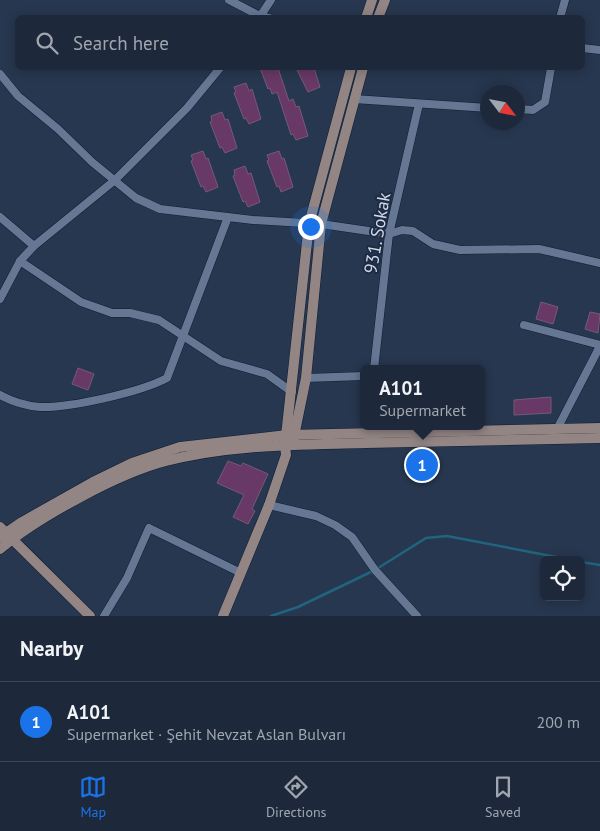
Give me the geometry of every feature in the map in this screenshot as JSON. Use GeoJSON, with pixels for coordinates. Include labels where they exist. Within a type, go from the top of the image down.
{"type":"FeatureCollection","features":[{"type":"Feature","properties":{"kind":"street"},"geometry":{"type":"LineString","coordinates":[[229,0],[259,15]]}},
{"type":"Feature","properties":{"kind":"street"},"geometry":{"type":"LineString","coordinates":[[264,15],[271,0]]}},
{"type":"Feature","properties":{"kind":"street"},"geometry":{"type":"LineString","coordinates":[[367,15],[372,0]]}},
{"type":"Feature","properties":{"kind":"street"},"geometry":{"type":"LineString","coordinates":[[379,15],[384,0]]}},
{"type":"Feature","properties":{"kind":"street"},"geometry":{"type":"LineString","coordinates":[[561,15],[565,0]]}},
{"type":"Feature","properties":{"kind":"street"},"geometry":{"type":"LineString","coordinates":[[585,48],[600,50]]}},
{"type":"Feature","properties":{"kind":"street"},"geometry":{"type":"LineString","coordinates":[[0,299],[20,261],[34,246],[115,180],[187,108],[218,70]]}},
{"type":"Feature","properties":{"kind":"street"},"geometry":{"type":"LineString","coordinates":[[289,443],[292,392],[309,224],[350,70]]}},
{"type":"Feature","properties":{"kind":"street"},"geometry":{"type":"LineString","coordinates":[[223,616],[269,505],[289,443],[306,378],[321,224],[362,70]]}},
{"type":"Feature","properties":{"kind":"street"},"geometry":{"type":"LineString","coordinates":[[525,109],[538,109],[548,96],[551,70]]}},
{"type":"Feature","properties":{"kind":"street"},"geometry":{"type":"LineString","coordinates":[[0,74],[18,96],[136,198],[160,209],[228,217],[321,224],[389,234],[402,230],[413,231],[433,244],[460,250],[539,249],[600,263]]}},
{"type":"Feature","properties":{"kind":"street"},"geometry":{"type":"LineString","coordinates":[[354,99],[480,108]]}},
{"type":"Feature","properties":{"kind":"street","name":"931. Sokak"},"geometry":{"type":"LineString","coordinates":[[374,365],[389,234],[418,104]]}},
{"type":"Feature","properties":{"kind":"street"},"geometry":{"type":"LineString","coordinates":[[0,217],[34,246]]}},
{"type":"Feature","properties":{"kind":"street"},"geometry":{"type":"LineString","coordinates":[[0,395],[20,404],[55,406],[101,398],[160,382],[167,378],[228,217]]}},
{"type":"Feature","properties":{"kind":"street"},"geometry":{"type":"LineString","coordinates":[[20,261],[81,302],[112,313],[146,315],[159,320],[221,361],[267,374],[292,392]]}},
{"type":"Feature","properties":{"kind":"street"},"geometry":{"type":"LineString","coordinates":[[524,325],[600,345],[557,429]]}},
{"type":"Feature","properties":{"kind":"street"},"geometry":{"type":"LineString","coordinates":[[306,378],[360,376]]}},
{"type":"Feature","properties":{"kind":"street"},"geometry":{"type":"LineString","coordinates":[[0,549],[5,534],[105,486],[157,464],[190,455],[289,443],[600,428]]}},
{"type":"Feature","properties":{"kind":"street"},"geometry":{"type":"LineString","coordinates":[[289,443],[600,438]]}},
{"type":"Feature","properties":{"kind":"street"},"geometry":{"type":"LineString","coordinates":[[269,505],[316,516],[335,524],[352,537],[375,570],[417,616]]}},
{"type":"Feature","properties":{"kind":"street"},"geometry":{"type":"LineString","coordinates":[[104,616],[127,578],[148,528],[241,573]]}},
{"type":"Feature","properties":{"kind":"street"},"geometry":{"type":"LineString","coordinates":[[5,534],[90,616]]}},
{"type":"Feature","properties":{"kind":"building"},"geometry":{"type":"Polygon","coordinates":[[[261,70],[279,70],[289,101],[293,99],[296,107],[299,106],[308,136],[296,140],[293,134],[291,135],[277,92],[272,94],[270,88],[268,89],[261,70]]]}},
{"type":"Feature","properties":{"kind":"building"},"geometry":{"type":"Polygon","coordinates":[[[297,70],[315,70],[320,87],[308,92],[297,70]]]}},
{"type":"Feature","properties":{"kind":"building"},"geometry":{"type":"Polygon","coordinates":[[[246,83],[249,91],[252,89],[261,119],[249,124],[246,118],[244,119],[234,93],[236,92],[234,87],[246,83]]]}},
{"type":"Feature","properties":{"kind":"building"},"geometry":{"type":"Polygon","coordinates":[[[222,112],[225,120],[228,119],[237,148],[225,153],[222,147],[220,148],[210,122],[212,121],[211,116],[222,112]]]}},
{"type":"Feature","properties":{"kind":"building"},"geometry":{"type":"Polygon","coordinates":[[[203,151],[206,159],[208,158],[218,187],[206,192],[203,186],[201,187],[191,161],[193,160],[191,155],[203,151]]]}},
{"type":"Feature","properties":{"kind":"building"},"geometry":{"type":"Polygon","coordinates":[[[279,151],[282,159],[284,158],[293,187],[281,192],[279,186],[277,187],[267,161],[269,160],[267,155],[279,151]]]}},
{"type":"Feature","properties":{"kind":"building"},"geometry":{"type":"Polygon","coordinates":[[[245,166],[248,174],[251,173],[260,202],[248,207],[245,201],[243,202],[233,176],[235,175],[234,170],[245,166]]]}},
{"type":"Feature","properties":{"kind":"building"},"geometry":{"type":"Polygon","coordinates":[[[541,302],[558,307],[553,324],[536,319],[541,302]]]}},
{"type":"Feature","properties":{"kind":"building"},"geometry":{"type":"Polygon","coordinates":[[[590,312],[600,314],[598,333],[585,329],[590,312]]]}},
{"type":"Feature","properties":{"kind":"building"},"geometry":{"type":"Polygon","coordinates":[[[78,368],[94,374],[88,390],[72,384],[78,368]]]}},
{"type":"Feature","properties":{"kind":"building"},"geometry":{"type":"Polygon","coordinates":[[[551,397],[551,413],[514,415],[514,400],[551,397]]]}},
{"type":"Feature","properties":{"kind":"building"},"geometry":{"type":"Polygon","coordinates":[[[228,461],[241,466],[243,463],[268,474],[252,509],[255,511],[248,524],[233,517],[244,495],[217,483],[228,461]]]}},
{"type":"Feature","properties":{"kind":"waterway"},"geometry":{"type":"LineString","coordinates":[[271,616],[298,607],[375,570],[426,538],[447,536],[551,556]]}},
{"type":"Feature","properties":{"kind":"waterway"},"geometry":{"type":"LineString","coordinates":[[585,563],[600,565]]}},
{"type":"Feature","properties":{"kind":"place","name":"A101"},"geometry":{"type":"Point","coordinates":[422,465]}}]}
